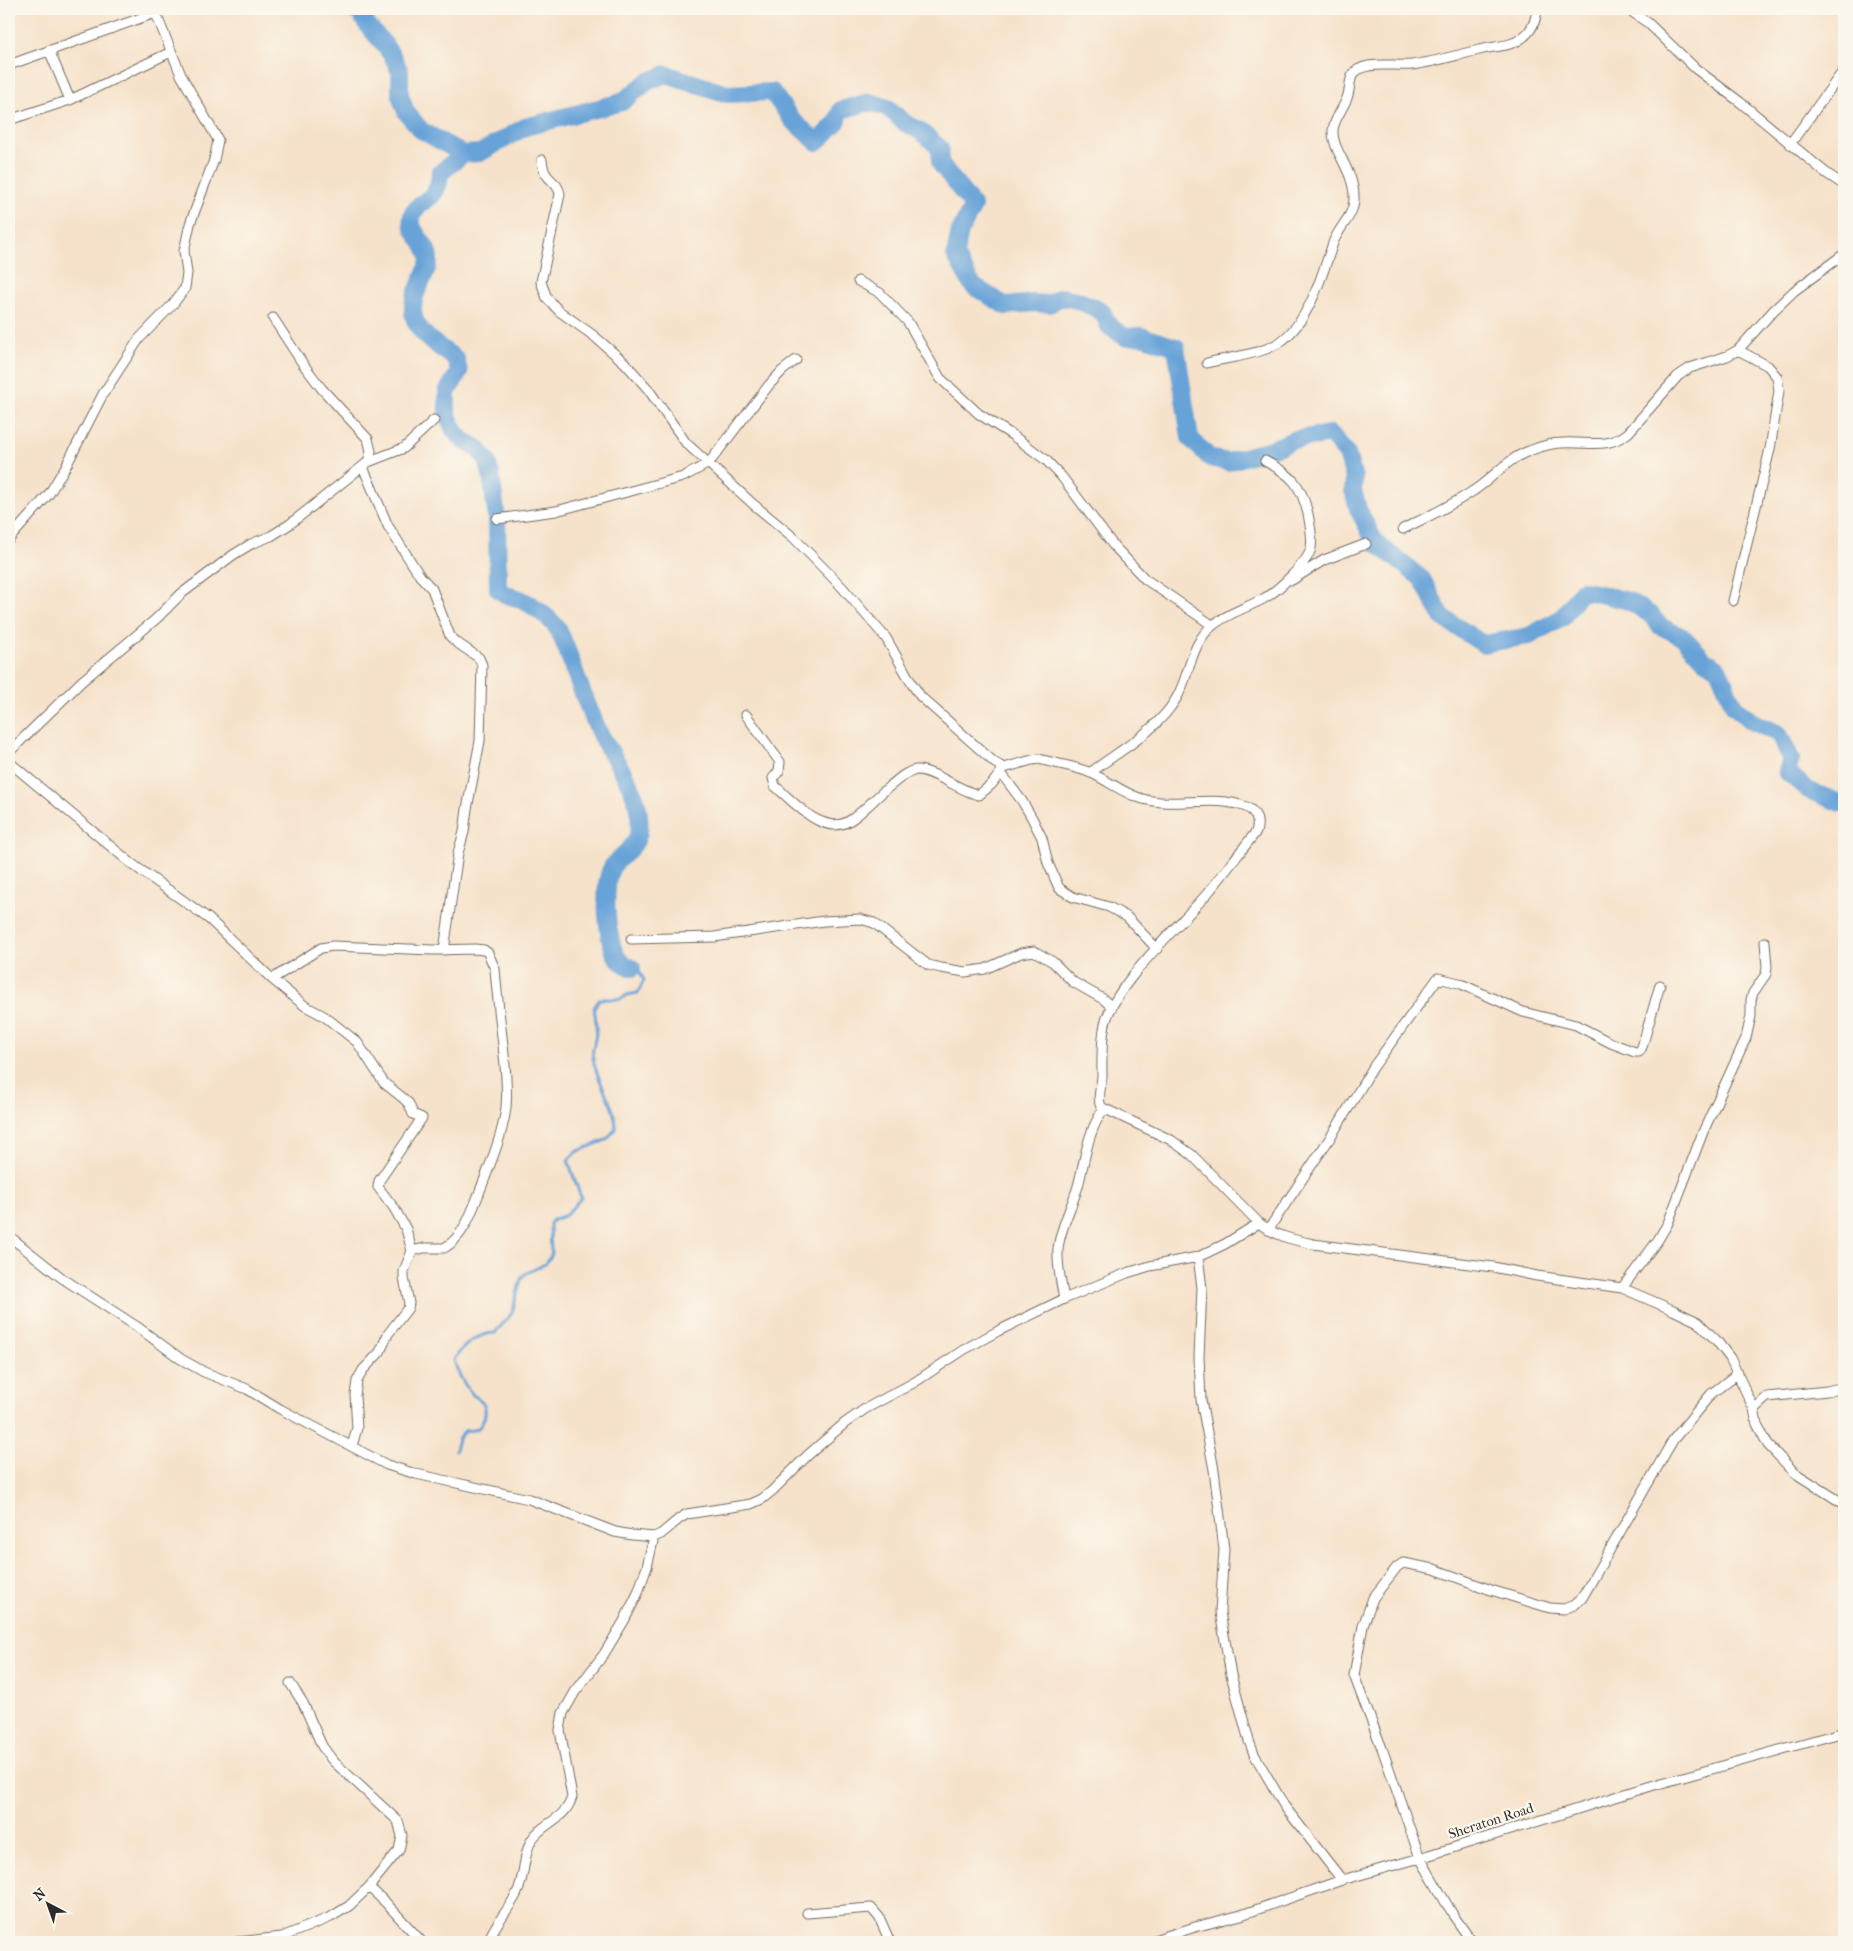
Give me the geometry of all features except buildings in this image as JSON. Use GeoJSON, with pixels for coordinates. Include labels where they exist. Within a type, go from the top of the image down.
{"type":"FeatureCollection","features":[{"type":"Feature","properties":{"kind":"street"},"geometry":{"type":"LineString","coordinates":[[1207,363],[1262,349],[1279,342],[1290,334],[1308,307],[1326,267],[1333,242],[1344,222],[1353,211],[1354,187],[1337,148],[1333,132],[1335,120],[1347,98],[1353,75],[1358,69],[1368,65],[1412,65],[1515,42],[1524,37],[1531,29],[1535,21],[1537,9]]}},
{"type":"Feature","properties":{"kind":"street"},"geometry":{"type":"LineString","coordinates":[[1628,9],[1648,23],[1696,69],[1740,102],[1826,174],[1844,185]]}},
{"type":"Feature","properties":{"kind":"street"},"geometry":{"type":"LineString","coordinates":[[9,65],[154,11],[181,75],[218,140],[214,160],[190,224],[184,251],[187,273],[185,288],[173,304],[139,338],[103,394],[66,466],[49,494],[9,539]]}},
{"type":"Feature","properties":{"kind":"street"},"geometry":{"type":"LineString","coordinates":[[49,50],[70,100]]}},
{"type":"Feature","properties":{"kind":"street"},"geometry":{"type":"LineString","coordinates":[[9,120],[70,100],[171,52]]}},
{"type":"Feature","properties":{"kind":"street"},"geometry":{"type":"LineString","coordinates":[[1790,144],[1844,70]]}},
{"type":"Feature","properties":{"kind":"street"},"geometry":{"type":"LineString","coordinates":[[542,160],[544,174],[556,186],[560,194],[541,282],[546,298],[559,312],[594,336],[624,363],[648,389],[686,443],[753,504],[793,536],[841,586],[886,638],[921,697],[1002,770],[1022,801],[1042,838],[1048,863],[1059,888],[1073,897],[1110,906],[1127,917],[1157,949]]}},
{"type":"Feature","properties":{"kind":"street"},"geometry":{"type":"LineString","coordinates":[[1403,529],[1475,490],[1511,461],[1526,452],[1560,443],[1608,444],[1619,440],[1628,433],[1678,376],[1690,368],[1727,356],[1738,350],[1794,291],[1844,254]]}},
{"type":"Feature","properties":{"kind":"street"},"geometry":{"type":"LineString","coordinates":[[858,281],[880,293],[908,322],[925,354],[946,384],[979,414],[1012,434],[1046,460],[1113,545],[1145,579],[1212,625]]}},
{"type":"Feature","properties":{"kind":"street"},"geometry":{"type":"LineString","coordinates":[[273,318],[317,383],[368,438],[371,451],[365,465],[388,526],[420,576],[432,589],[450,636],[479,658],[482,665],[480,741],[466,809],[464,832],[458,853],[444,950]]}},
{"type":"Feature","properties":{"kind":"street"},"geometry":{"type":"LineString","coordinates":[[1733,601],[1770,448],[1779,391],[1777,377],[1768,366],[1738,350]]}},
{"type":"Feature","properties":{"kind":"street"},"geometry":{"type":"LineString","coordinates":[[497,519],[556,511],[652,487],[683,477],[708,463],[769,385],[796,360]]}},
{"type":"Feature","properties":{"kind":"street"},"geometry":{"type":"LineString","coordinates":[[9,752],[82,681],[156,618],[181,594],[233,555],[290,524],[365,465],[404,448],[434,420]]}},
{"type":"Feature","properties":{"kind":"street"},"geometry":{"type":"LineString","coordinates":[[1265,461],[1285,472],[1295,482],[1307,509],[1312,530],[1311,550],[1299,568],[1279,588]]}},
{"type":"Feature","properties":{"kind":"street"},"geometry":{"type":"LineString","coordinates":[[1090,773],[1142,736],[1165,715],[1177,698],[1200,640],[1212,625],[1264,598],[1324,560],[1366,544]]}},
{"type":"Feature","properties":{"kind":"street"},"geometry":{"type":"LineString","coordinates":[[746,715],[780,762],[779,771],[773,778],[775,786],[812,818],[830,825],[840,826],[852,819],[907,772],[926,771],[952,785],[979,795],[992,784],[1002,770],[1040,759],[1090,773],[1143,799],[1158,802],[1225,803],[1246,807],[1256,816],[1259,824],[1256,832],[1206,895],[1127,985],[1112,1007],[1105,1024],[1099,1104],[1104,1109],[1171,1140],[1192,1155],[1259,1223],[1268,1230],[1288,1238],[1313,1244],[1493,1267],[1536,1276],[1622,1288],[1698,1322],[1730,1358],[1754,1409],[1757,1424],[1768,1446],[1795,1473],[1844,1504]]}},
{"type":"Feature","properties":{"kind":"street"},"geometry":{"type":"LineString","coordinates":[[9,762],[13,770],[132,864],[209,919],[272,979],[305,1006],[324,1016],[357,1042],[384,1083],[404,1098],[413,1114],[422,1118],[385,1170],[378,1187],[400,1217],[406,1229],[412,1251],[404,1271],[409,1298],[408,1308],[392,1329],[380,1352],[364,1370],[358,1381],[355,1395],[356,1428],[352,1446]]}},
{"type":"Feature","properties":{"kind":"street"},"geometry":{"type":"LineString","coordinates":[[631,939],[714,937],[860,919],[874,924],[928,965],[941,968],[965,972],[985,969],[1021,953],[1034,951],[1053,962],[1073,982],[1103,998],[1112,1007]]}},
{"type":"Feature","properties":{"kind":"street"},"geometry":{"type":"LineString","coordinates":[[1622,1288],[1658,1240],[1668,1223],[1709,1118],[1746,1038],[1752,1016],[1751,1000],[1753,993],[1766,974],[1765,942]]}},
{"type":"Feature","properties":{"kind":"street"},"geometry":{"type":"LineString","coordinates":[[272,979],[322,948],[334,946],[484,950],[488,953],[495,969],[507,1082],[506,1107],[491,1162],[474,1208],[463,1229],[455,1240],[444,1248],[424,1248],[412,1251]]}},
{"type":"Feature","properties":{"kind":"street"},"geometry":{"type":"LineString","coordinates":[[1268,1230],[1330,1138],[1374,1066],[1438,978],[1459,983],[1523,1012],[1576,1025],[1611,1043],[1634,1052],[1638,1052],[1642,1047],[1660,985]]}},
{"type":"Feature","properties":{"kind":"street"},"geometry":{"type":"LineString","coordinates":[[1064,1299],[1058,1249],[1078,1187],[1092,1128],[1104,1109]]}},
{"type":"Feature","properties":{"kind":"street"},"geometry":{"type":"LineString","coordinates":[[9,1236],[62,1278],[181,1359],[204,1372],[247,1389],[280,1409],[387,1465],[416,1474],[529,1499],[615,1532],[654,1538],[687,1514],[751,1504],[762,1499],[772,1492],[808,1455],[865,1409],[915,1382],[965,1349],[1064,1299],[1127,1274],[1150,1266],[1198,1257],[1225,1244],[1259,1223]]}},
{"type":"Feature","properties":{"kind":"street"},"geometry":{"type":"LineString","coordinates":[[1198,1257],[1202,1288],[1199,1357],[1201,1400],[1214,1470],[1224,1549],[1220,1612],[1231,1675],[1254,1754],[1285,1807],[1342,1880]]}},
{"type":"Feature","properties":{"kind":"street"},"geometry":{"type":"LineString","coordinates":[[1472,1942],[1453,1915],[1420,1858],[1354,1675],[1363,1626],[1373,1598],[1397,1567],[1404,1563],[1410,1563],[1434,1569],[1491,1590],[1550,1608],[1564,1609],[1574,1605],[1582,1598],[1673,1440],[1711,1394],[1738,1373]]}},
{"type":"Feature","properties":{"kind":"street"},"geometry":{"type":"LineString","coordinates":[[1754,1409],[1767,1397],[1827,1391],[1844,1387]]}},
{"type":"Feature","properties":{"kind":"street"},"geometry":{"type":"LineString","coordinates":[[488,1942],[517,1893],[524,1873],[531,1840],[563,1814],[569,1806],[572,1797],[560,1730],[563,1713],[574,1692],[604,1654],[624,1621],[648,1567],[654,1538]]}},
{"type":"Feature","properties":{"kind":"street"},"geometry":{"type":"LineString","coordinates":[[237,1942],[283,1940],[349,1906],[369,1887],[399,1850],[402,1836],[398,1821],[333,1761],[322,1746],[304,1703],[290,1683]]}},
{"type":"Feature","properties":{"kind":"street","name":"Sheraton Road"},"geometry":{"type":"LineString","coordinates":[[1148,1942],[1194,1927],[1241,1915],[1342,1880],[1420,1858],[1644,1788],[1844,1732]]}},
{"type":"Feature","properties":{"kind":"street"},"geometry":{"type":"LineString","coordinates":[[369,1887],[422,1942]]}},
{"type":"Feature","properties":{"kind":"street"},"geometry":{"type":"LineString","coordinates":[[807,1913],[871,1908],[878,1917],[890,1942]]}},
{"type":"Feature","properties":{"kind":"waterway"},"geometry":{"type":"LineString","coordinates":[[351,9],[360,13],[394,59],[400,72],[400,95],[406,112],[421,130],[463,154],[480,153],[525,127],[622,102],[647,82],[666,74],[727,94],[772,92],[792,120],[817,142],[837,122],[841,110],[870,102],[888,108],[905,123],[920,131],[940,148],[940,163],[973,206],[960,231],[955,255],[973,286],[1006,306],[1033,303],[1049,304],[1061,297],[1077,300],[1103,313],[1109,326],[1125,337],[1141,336],[1176,347],[1190,438],[1210,458],[1228,462],[1277,447],[1293,440],[1330,434],[1347,454],[1354,478],[1353,490],[1358,509],[1375,542],[1422,579],[1442,617],[1483,644],[1529,636],[1562,618],[1582,590],[1629,601],[1651,615],[1660,626],[1683,637],[1705,660],[1718,668],[1734,706],[1751,721],[1779,734],[1791,759],[1787,772],[1808,790],[1840,803],[1844,802]]}},
{"type":"Feature","properties":{"kind":"waterway"},"geometry":{"type":"LineString","coordinates":[[463,154],[440,173],[436,190],[418,206],[412,216],[415,232],[428,252],[429,258],[427,269],[414,300],[413,311],[415,321],[427,337],[456,359],[459,372],[447,392],[447,413],[454,430],[464,441],[477,448],[487,460],[497,519],[498,589],[535,608],[558,629],[600,734],[633,792],[639,818],[638,837],[632,847],[612,867],[609,875],[606,900],[608,928],[615,952],[619,960],[632,968]]}},
{"type":"Feature","properties":{"kind":"waterway"},"geometry":{"type":"LineString","coordinates":[[455,1451],[461,1434],[466,1430],[477,1428],[483,1422],[485,1410],[482,1402],[473,1395],[464,1383],[454,1360],[471,1341],[483,1335],[495,1333],[512,1313],[521,1279],[525,1274],[545,1264],[551,1256],[550,1223],[566,1215],[581,1198],[568,1160],[576,1152],[606,1140],[616,1129],[613,1111],[598,1077],[592,1056],[596,1031],[594,1008],[599,999],[621,999],[627,995],[638,993],[644,980],[639,971],[632,968]]}}]}
